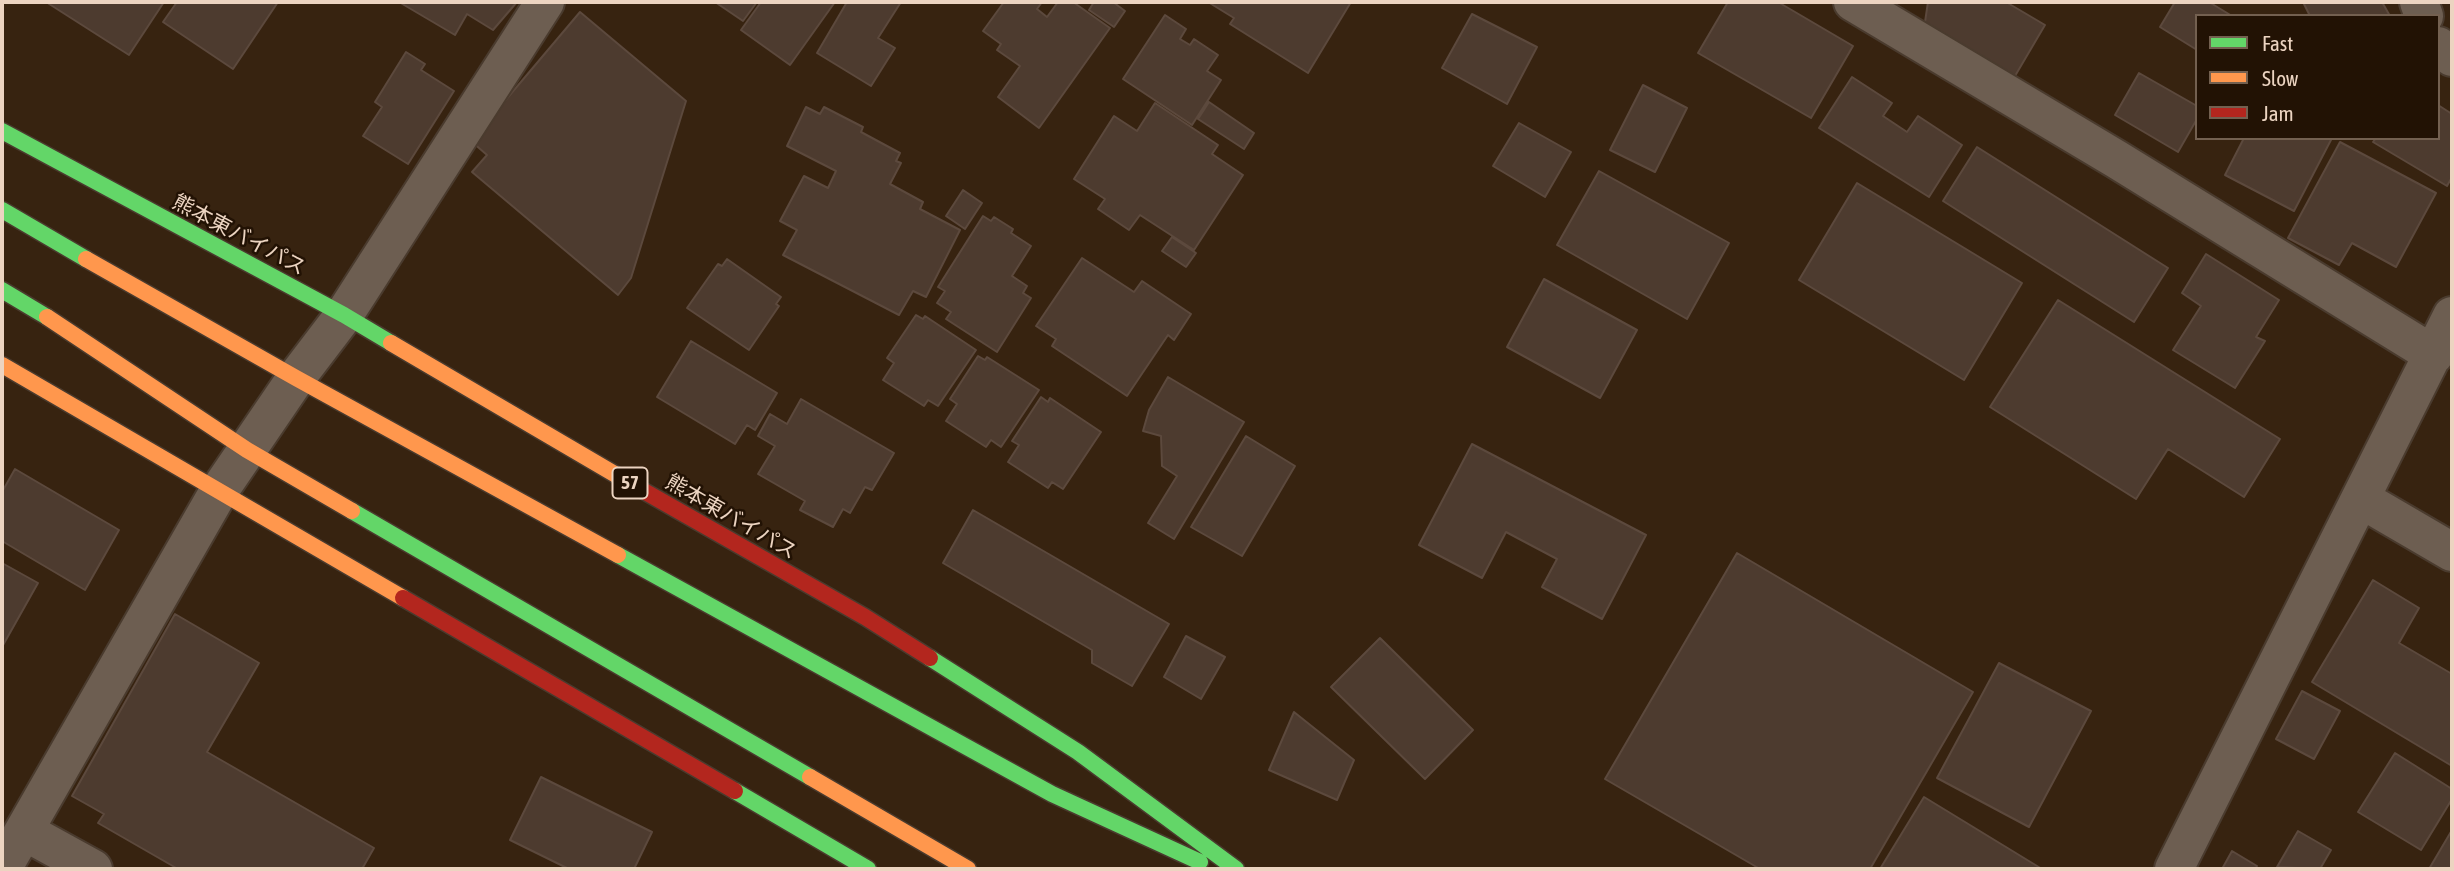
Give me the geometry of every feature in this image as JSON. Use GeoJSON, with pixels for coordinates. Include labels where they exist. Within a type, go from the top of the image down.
{"type":"FeatureCollection","features":[{"type":"Feature","properties":{"kind":"main road","name":"熊本東バイパス"},"geometry":{"type":"LineString","coordinates":[[2,131],[344,315],[695,521],[865,617],[1079,752],[1236,869]]}},
{"type":"Feature","properties":{"kind":"main road"},"geometry":{"type":"LineString","coordinates":[[2,210],[296,378],[1052,794],[1214,869]]}},
{"type":"Feature","properties":{"kind":"main road"},"geometry":{"type":"LineString","coordinates":[[2,290],[247,450],[968,869]]}},
{"type":"Feature","properties":{"kind":"main road"},"geometry":{"type":"LineString","coordinates":[[2,365],[867,869]]}},
{"type":"Feature","properties":{"kind":"street"},"geometry":{"type":"LineString","coordinates":[[2,869],[219,491],[296,378],[344,315],[545,2]]}},
{"type":"Feature","properties":{"kind":"street"},"geometry":{"type":"LineString","coordinates":[[1853,2],[2116,159],[2434,355]]}},
{"type":"Feature","properties":{"kind":"street"},"geometry":{"type":"LineString","coordinates":[[2174,869],[2452,316]]}},
{"type":"Feature","properties":{"kind":"street"},"geometry":{"type":"LineString","coordinates":[[2361,499],[2452,552]]}},
{"type":"Feature","properties":{"kind":"street"},"geometry":{"type":"LineString","coordinates":[[24,831],[93,869]]}},
{"type":"Feature","properties":{"kind":"building"},"geometry":{"type":"Polygon","coordinates":[[[46,2],[164,2],[129,55],[46,2]]]}},
{"type":"Feature","properties":{"kind":"building"},"geometry":{"type":"Polygon","coordinates":[[[177,2],[278,2],[233,69],[163,22],[177,2]]]}},
{"type":"Feature","properties":{"kind":"building"},"geometry":{"type":"Polygon","coordinates":[[[399,2],[517,2],[493,30],[467,14],[455,35],[399,2]]]}},
{"type":"Feature","properties":{"kind":"building"},"geometry":{"type":"Polygon","coordinates":[[[715,2],[757,2],[743,21],[715,2]]]}},
{"type":"Feature","properties":{"kind":"building"},"geometry":{"type":"Polygon","coordinates":[[[761,2],[835,2],[790,65],[741,30],[761,2]]]}},
{"type":"Feature","properties":{"kind":"building"},"geometry":{"type":"Polygon","coordinates":[[[847,2],[901,2],[878,38],[895,48],[871,86],[817,53],[847,2]]]}},
{"type":"Feature","properties":{"kind":"building"},"geometry":{"type":"Polygon","coordinates":[[[1004,2],[1042,2],[1037,9],[1047,17],[1058,2],[1073,2],[1110,28],[1039,128],[998,97],[1020,66],[997,50],[1001,44],[983,31],[1004,2]]]}},
{"type":"Feature","properties":{"kind":"building"},"geometry":{"type":"Polygon","coordinates":[[[1094,2],[1113,2],[1125,11],[1114,27],[1089,10],[1094,2]]]}},
{"type":"Feature","properties":{"kind":"building"},"geometry":{"type":"Polygon","coordinates":[[[1208,2],[1351,2],[1308,73],[1230,24],[1234,18],[1208,2]]]}},
{"type":"Feature","properties":{"kind":"building"},"geometry":{"type":"Polygon","coordinates":[[[1728,2],[1778,2],[1853,46],[1811,118],[1698,53],[1728,2]]]}},
{"type":"Feature","properties":{"kind":"building"},"geometry":{"type":"Polygon","coordinates":[[[1928,2],[2006,2],[2045,25],[2015,76],[1925,22],[1928,2]]]}},
{"type":"Feature","properties":{"kind":"building"},"geometry":{"type":"Polygon","coordinates":[[[2175,2],[2209,2],[2229,14],[2195,14],[2195,49],[2160,27],[2175,2]]]}},
{"type":"Feature","properties":{"kind":"building"},"geometry":{"type":"Polygon","coordinates":[[[2303,2],[2382,2],[2389,14],[2309,14],[2303,2]]]}},
{"type":"Feature","properties":{"kind":"building"},"geometry":{"type":"Polygon","coordinates":[[[580,12],[686,101],[631,278],[618,295],[472,172],[487,155],[471,141],[580,12]]]}},
{"type":"Feature","properties":{"kind":"building"},"geometry":{"type":"Polygon","coordinates":[[[1472,14],[1537,47],[1507,104],[1442,68],[1472,14]]]}},
{"type":"Feature","properties":{"kind":"building"},"geometry":{"type":"Polygon","coordinates":[[[1165,15],[1186,29],[1180,39],[1190,45],[1194,39],[1218,55],[1207,71],[1221,80],[1192,125],[1123,79],[1165,15]]]}},
{"type":"Feature","properties":{"kind":"building"},"geometry":{"type":"Polygon","coordinates":[[[406,52],[425,64],[421,70],[454,91],[408,164],[363,136],[382,107],[375,102],[406,52]]]}},
{"type":"Feature","properties":{"kind":"building"},"geometry":{"type":"Polygon","coordinates":[[[2139,73],[2195,105],[2195,122],[2178,152],[2115,115],[2139,73]]]}},
{"type":"Feature","properties":{"kind":"building"},"geometry":{"type":"Polygon","coordinates":[[[1852,77],[1892,103],[1883,116],[1907,132],[1918,116],[1962,145],[1929,197],[1819,128],[1852,77]]]}},
{"type":"Feature","properties":{"kind":"building"},"geometry":{"type":"Polygon","coordinates":[[[1643,85],[1687,108],[1655,172],[1610,150],[1643,85]]]}},
{"type":"Feature","properties":{"kind":"building"},"geometry":{"type":"Polygon","coordinates":[[[1209,102],[1254,133],[1244,149],[1198,119],[1209,102]]]}},
{"type":"Feature","properties":{"kind":"building"},"geometry":{"type":"Polygon","coordinates":[[[1155,103],[1218,145],[1212,154],[1243,175],[1194,250],[1140,215],[1129,230],[1098,209],[1105,199],[1074,179],[1114,116],[1137,131],[1155,103]]]}},
{"type":"Feature","properties":{"kind":"building"},"geometry":{"type":"Polygon","coordinates":[[[2440,106],[2452,114],[2452,177],[2447,186],[2373,142],[2440,140],[2440,106]]]}},
{"type":"Feature","properties":{"kind":"building"},"geometry":{"type":"Polygon","coordinates":[[[806,107],[820,114],[824,107],[863,127],[861,132],[900,153],[896,161],[901,163],[890,184],[923,202],[920,209],[960,230],[926,297],[913,291],[899,315],[783,255],[797,230],[780,221],[804,176],[828,188],[836,171],[787,146],[806,107]]]}},
{"type":"Feature","properties":{"kind":"building"},"geometry":{"type":"Polygon","coordinates":[[[1519,123],[1571,152],[1545,197],[1493,166],[1519,123]]]}},
{"type":"Feature","properties":{"kind":"building"},"geometry":{"type":"Polygon","coordinates":[[[2243,140],[2331,140],[2294,211],[2225,175],[2243,140]]]}},
{"type":"Feature","properties":{"kind":"building"},"geometry":{"type":"Polygon","coordinates":[[[2340,142],[2436,193],[2396,267],[2352,243],[2339,265],[2288,238],[2340,142]]]}},
{"type":"Feature","properties":{"kind":"building"},"geometry":{"type":"Polygon","coordinates":[[[1977,147],[2168,268],[2134,322],[1943,201],[1977,147]]]}},
{"type":"Feature","properties":{"kind":"building"},"geometry":{"type":"Polygon","coordinates":[[[1599,171],[1729,243],[1687,319],[1557,245],[1599,171]]]}},
{"type":"Feature","properties":{"kind":"building"},"geometry":{"type":"Polygon","coordinates":[[[1857,183],[2022,283],[1964,380],[1799,280],[1857,183]]]}},
{"type":"Feature","properties":{"kind":"building"},"geometry":{"type":"Polygon","coordinates":[[[963,190],[982,203],[965,229],[946,216],[963,190]]]}},
{"type":"Feature","properties":{"kind":"building"},"geometry":{"type":"Polygon","coordinates":[[[983,216],[991,221],[994,217],[1013,229],[1011,233],[1031,246],[1012,276],[1027,286],[1023,293],[1031,298],[997,352],[946,319],[951,312],[937,303],[945,291],[938,287],[983,216]]]}},
{"type":"Feature","properties":{"kind":"building"},"geometry":{"type":"Polygon","coordinates":[[[1172,237],[1196,253],[1186,267],[1162,251],[1172,237]]]}},
{"type":"Feature","properties":{"kind":"building"},"geometry":{"type":"Polygon","coordinates":[[[2206,254],[2279,300],[2256,337],[2265,341],[2235,388],[2173,350],[2201,306],[2182,293],[2206,254]]]}},
{"type":"Feature","properties":{"kind":"building"},"geometry":{"type":"Polygon","coordinates":[[[1082,258],[1134,292],[1142,281],[1191,314],[1174,340],[1168,335],[1127,396],[1052,346],[1056,339],[1036,326],[1082,258]]]}},
{"type":"Feature","properties":{"kind":"building"},"geometry":{"type":"Polygon","coordinates":[[[727,259],[781,297],[776,304],[779,306],[749,350],[687,308],[718,264],[722,266],[727,259]]]}},
{"type":"Feature","properties":{"kind":"building"},"geometry":{"type":"Polygon","coordinates":[[[1544,279],[1637,330],[1600,398],[1507,347],[1544,279]]]}},
{"type":"Feature","properties":{"kind":"building"},"geometry":{"type":"Polygon","coordinates":[[[2058,300],[2280,439],[2244,497],[2168,449],[2136,499],[1990,407],[2058,300]]]}},
{"type":"Feature","properties":{"kind":"building"},"geometry":{"type":"Polygon","coordinates":[[[916,315],[923,319],[925,316],[976,350],[938,406],[928,400],[924,406],[883,380],[894,363],[887,358],[916,315]]]}},
{"type":"Feature","properties":{"kind":"building"},"geometry":{"type":"Polygon","coordinates":[[[691,341],[777,393],[755,430],[747,425],[735,444],[657,397],[691,341]]]}},
{"type":"Feature","properties":{"kind":"building"},"geometry":{"type":"Polygon","coordinates":[[[978,356],[985,360],[987,357],[1039,390],[1001,447],[991,440],[986,447],[946,421],[957,404],[950,399],[978,356]]]}},
{"type":"Feature","properties":{"kind":"building"},"geometry":{"type":"Polygon","coordinates":[[[1168,377],[1244,422],[1174,539],[1148,523],[1177,476],[1162,466],[1161,436],[1143,431],[1149,410],[1168,377]]]}},
{"type":"Feature","properties":{"kind":"building"},"geometry":{"type":"Polygon","coordinates":[[[1041,397],[1048,402],[1050,398],[1101,432],[1063,489],[1052,482],[1048,488],[1008,462],[1019,445],[1012,441],[1041,397]]]}},
{"type":"Feature","properties":{"kind":"building"},"geometry":{"type":"Polygon","coordinates":[[[801,399],[894,453],[872,490],[865,487],[850,513],[843,509],[833,527],[800,510],[805,501],[758,474],[775,446],[758,436],[770,414],[787,424],[801,399]]]}},
{"type":"Feature","properties":{"kind":"building"},"geometry":{"type":"Polygon","coordinates":[[[1246,436],[1295,466],[1242,556],[1191,527],[1246,436]]]}},
{"type":"Feature","properties":{"kind":"building"},"geometry":{"type":"Polygon","coordinates":[[[1472,444],[1646,535],[1602,619],[1542,587],[1557,559],[1506,532],[1482,578],[1419,545],[1472,444]]]}},
{"type":"Feature","properties":{"kind":"building"},"geometry":{"type":"Polygon","coordinates":[[[15,469],[119,530],[85,590],[2,541],[2,492],[15,469]]]}},
{"type":"Feature","properties":{"kind":"building"},"geometry":{"type":"Polygon","coordinates":[[[973,510],[1169,624],[1132,686],[1092,663],[1092,650],[943,563],[973,510]]]}},
{"type":"Feature","properties":{"kind":"building"},"geometry":{"type":"Polygon","coordinates":[[[1737,553],[1973,692],[1870,869],[1760,869],[1605,779],[1737,553]]]}},
{"type":"Feature","properties":{"kind":"building"},"geometry":{"type":"Polygon","coordinates":[[[2,563],[38,583],[2,647],[2,563]]]}},
{"type":"Feature","properties":{"kind":"building"},"geometry":{"type":"Polygon","coordinates":[[[2373,580],[2419,608],[2399,643],[2452,674],[2452,766],[2312,682],[2373,580]]]}},
{"type":"Feature","properties":{"kind":"building"},"geometry":{"type":"Polygon","coordinates":[[[175,614],[259,663],[207,752],[374,848],[362,869],[178,869],[98,823],[104,814],[72,796],[175,614]]]}},
{"type":"Feature","properties":{"kind":"building"},"geometry":{"type":"Polygon","coordinates":[[[1186,636],[1225,657],[1201,699],[1164,677],[1186,636]]]}},
{"type":"Feature","properties":{"kind":"building"},"geometry":{"type":"Polygon","coordinates":[[[1380,638],[1473,730],[1425,779],[1331,687],[1380,638]]]}},
{"type":"Feature","properties":{"kind":"building"},"geometry":{"type":"Polygon","coordinates":[[[1999,663],[2091,711],[2029,827],[1937,778],[1999,663]]]}},
{"type":"Feature","properties":{"kind":"building"},"geometry":{"type":"Polygon","coordinates":[[[2302,691],[2340,711],[2314,759],[2276,739],[2302,691]]]}},
{"type":"Feature","properties":{"kind":"building"},"geometry":{"type":"Polygon","coordinates":[[[1294,712],[1354,760],[1337,800],[1269,770],[1294,712]]]}},
{"type":"Feature","properties":{"kind":"building"},"geometry":{"type":"Polygon","coordinates":[[[2395,753],[2452,789],[2452,799],[2421,850],[2358,812],[2395,753]]]}},
{"type":"Feature","properties":{"kind":"building"},"geometry":{"type":"Polygon","coordinates":[[[541,777],[652,832],[634,869],[569,869],[510,840],[541,777]]]}},
{"type":"Feature","properties":{"kind":"building"},"geometry":{"type":"Polygon","coordinates":[[[1924,797],[2042,869],[1880,869],[1924,797]]]}},
{"type":"Feature","properties":{"kind":"building"},"geometry":{"type":"Polygon","coordinates":[[[2452,830],[2452,869],[2429,869],[2452,830]]]}},
{"type":"Feature","properties":{"kind":"building"},"geometry":{"type":"Polygon","coordinates":[[[2298,831],[2331,850],[2320,869],[2277,867],[2298,831]]]}},
{"type":"Feature","properties":{"kind":"building"},"geometry":{"type":"Polygon","coordinates":[[[2232,851],[2257,866],[2255,869],[2222,869],[2232,851]]]}},
{"type":"Feature","properties":{"kind":"traffic: fast"},"geometry":{"type":"LineString","coordinates":[[2,131],[391,343]]}},
{"type":"Feature","properties":{"kind":"traffic: fast"},"geometry":{"type":"LineString","coordinates":[[2,210],[86,259]]}},
{"type":"Feature","properties":{"kind":"traffic: fast"},"geometry":{"type":"LineString","coordinates":[[2,290],[47,317]]}},
{"type":"Feature","properties":{"kind":"traffic: fast"},"geometry":{"type":"LineString","coordinates":[[352,511],[810,777]]}},
{"type":"Feature","properties":{"kind":"traffic: fast"},"geometry":{"type":"LineString","coordinates":[[618,555],[1052,794],[1200,862]]}},
{"type":"Feature","properties":{"kind":"traffic: fast"},"geometry":{"type":"LineString","coordinates":[[930,658],[1078,752],[1236,869]]}},
{"type":"Feature","properties":{"kind":"traffic: fast"},"geometry":{"type":"LineString","coordinates":[[735,791],[868,869]]}},
{"type":"Feature","properties":{"kind":"traffic: slow"},"geometry":{"type":"LineString","coordinates":[[86,259],[618,555]]}},
{"type":"Feature","properties":{"kind":"traffic: slow"},"geometry":{"type":"LineString","coordinates":[[47,317],[247,450],[352,511]]}},
{"type":"Feature","properties":{"kind":"traffic: slow"},"geometry":{"type":"LineString","coordinates":[[391,343],[635,486]]}},
{"type":"Feature","properties":{"kind":"traffic: slow"},"geometry":{"type":"LineString","coordinates":[[2,365],[403,598]]}},
{"type":"Feature","properties":{"kind":"traffic: slow"},"geometry":{"type":"LineString","coordinates":[[810,777],[968,869]]}},
{"type":"Feature","properties":{"kind":"traffic: jam"},"geometry":{"type":"LineString","coordinates":[[635,486],[865,617],[930,658]]}},
{"type":"Feature","properties":{"kind":"traffic: jam"},"geometry":{"type":"LineString","coordinates":[[403,598],[735,791]]}}]}
